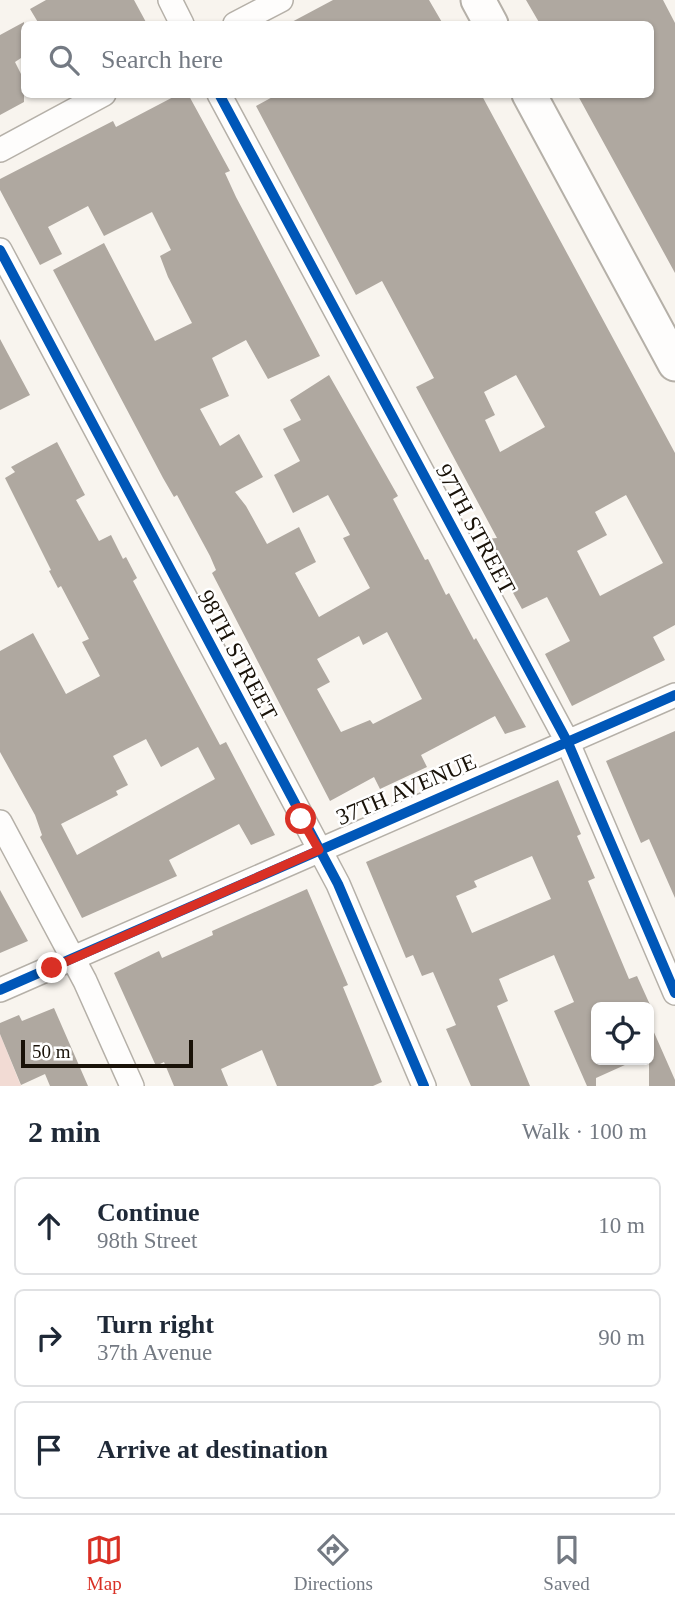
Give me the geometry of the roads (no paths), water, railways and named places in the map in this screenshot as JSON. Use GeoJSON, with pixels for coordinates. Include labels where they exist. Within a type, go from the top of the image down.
{"type":"FeatureCollection","features":[{"type":"Feature","properties":{"kind":"main road"},"geometry":{"type":"LineString","coordinates":[[478,0],[489,21]]}},
{"type":"Feature","properties":{"kind":"main road"},"geometry":{"type":"LineString","coordinates":[[531,98],[675,364]]}},
{"type":"Feature","properties":{"kind":"street"},"geometry":{"type":"LineString","coordinates":[[170,0],[180,21]]}},
{"type":"Feature","properties":{"kind":"street"},"geometry":{"type":"LineString","coordinates":[[241,21],[281,0]]}},
{"type":"Feature","properties":{"kind":"street"},"geometry":{"type":"LineString","coordinates":[[0,150],[97,98]]}},
{"type":"Feature","properties":{"kind":"street","name":"97TH STREET"},"geometry":{"type":"LineString","coordinates":[[221,98],[568,743],[675,993]]}},
{"type":"Feature","properties":{"kind":"street","name":"98TH STREET"},"geometry":{"type":"LineString","coordinates":[[0,250],[338,884],[424,1086]]}},
{"type":"Feature","properties":{"kind":"street","name":"37TH AVENUE"},"geometry":{"type":"LineString","coordinates":[[0,990],[675,695]]}},
{"type":"Feature","properties":{"kind":"street"},"geometry":{"type":"LineString","coordinates":[[0,822],[72,959],[132,1086]]}}]}
